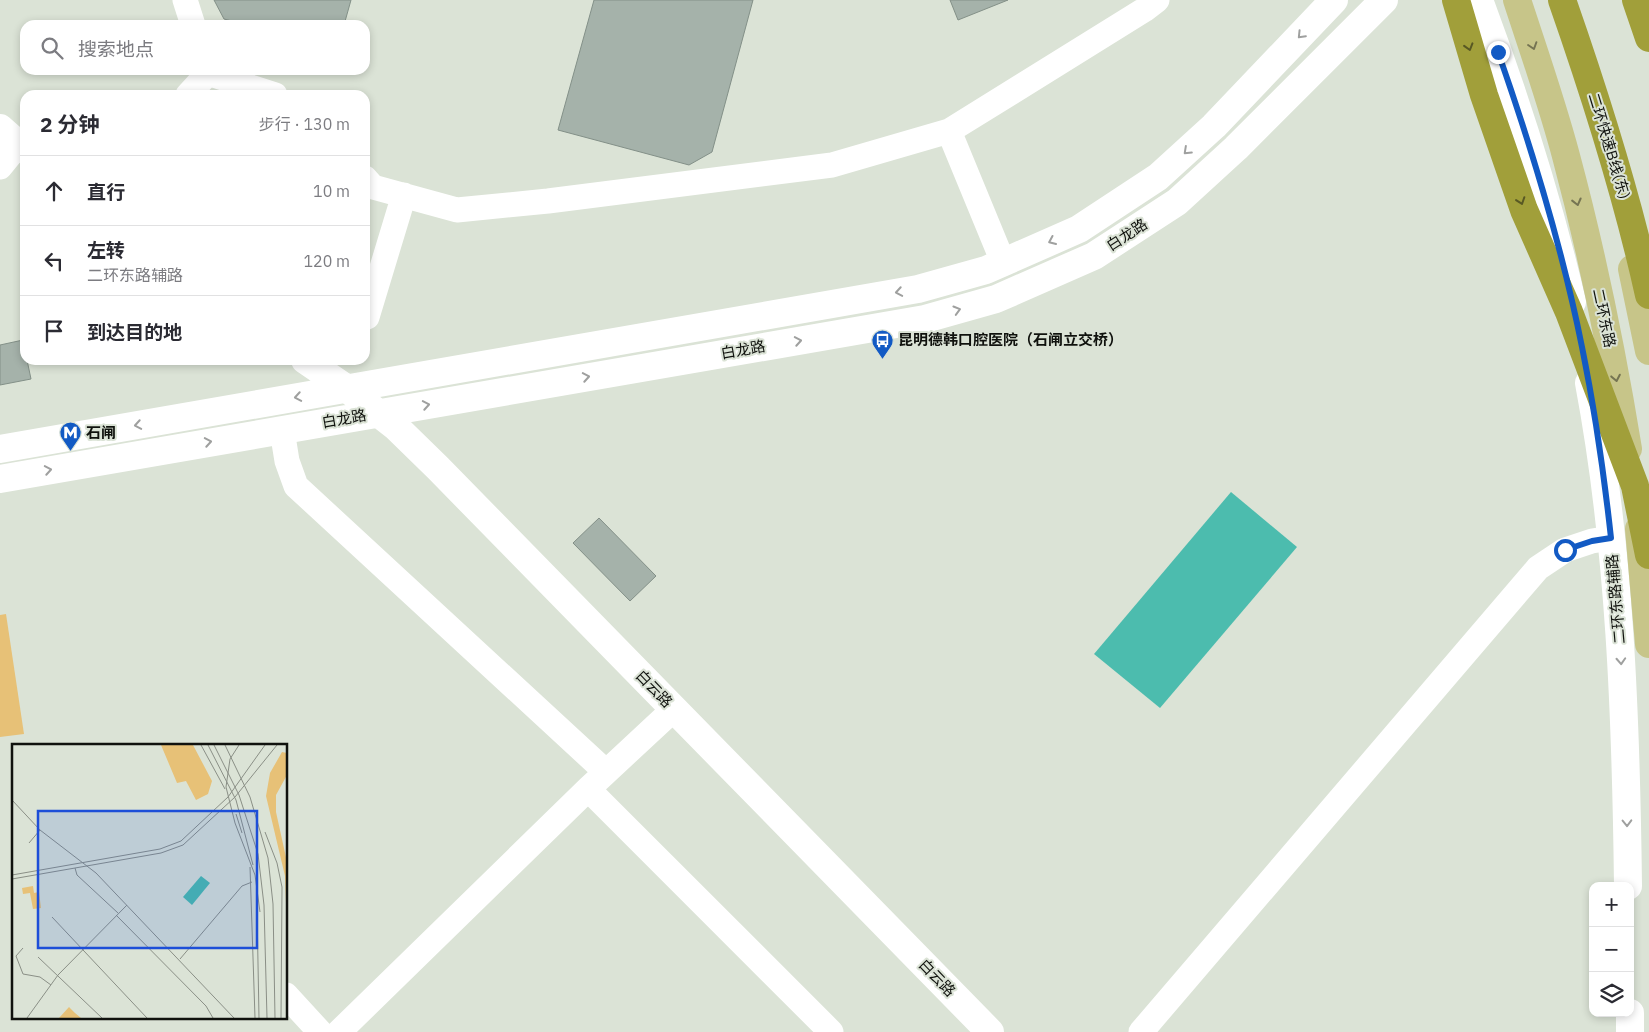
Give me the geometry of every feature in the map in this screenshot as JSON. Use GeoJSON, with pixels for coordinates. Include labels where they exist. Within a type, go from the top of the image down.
{"type":"FeatureCollection","features":[{"type":"Feature","properties":{"kind":"highway"},"geometry":{"type":"LineString","coordinates":[[1456,0],[1484,95],[1524,210],[1569,312],[1635,486],[1649,555]]}},
{"type":"Feature","properties":{"kind":"highway","name":"二环快速B线(东)"},"geometry":{"type":"LineString","coordinates":[[1562,0],[1610,144],[1632,223],[1649,295]]}},
{"type":"Feature","properties":{"kind":"highway"},"geometry":{"type":"LineString","coordinates":[[1637,0],[1649,38]]}},
{"type":"Feature","properties":{"kind":"main road","name":"白龙路"},"geometry":{"type":"LineString","coordinates":[[0,449],[918,288],[986,270],[1079,229],[1158,177],[1214,126],[1334,0]]}},
{"type":"Feature","properties":{"kind":"main road","name":"白龙路"},"geometry":{"type":"LineString","coordinates":[[0,479],[925,319],[996,299],[1094,256],[1177,202],[1236,148],[1384,0]]}},
{"type":"Feature","properties":{"kind":"main road","name":"二环东路辅路"},"geometry":{"type":"LineString","coordinates":[[1479,0],[1526,138],[1562,261],[1582,346],[1590,391],[1611,538],[1624,715],[1628,882]]}},
{"type":"Feature","properties":{"kind":"main road","name":"二环东路"},"geometry":{"type":"LineString","coordinates":[[1518,0],[1566,155],[1605,319],[1630,461],[1640,536],[1649,644]]}},
{"type":"Feature","properties":{"kind":"main road"},"geometry":{"type":"LineString","coordinates":[[1557,0],[1601,145],[1622,224],[1649,351]]}},
{"type":"Feature","properties":{"kind":"main road"},"geometry":{"type":"LineString","coordinates":[[1637,0],[1649,33]]}},
{"type":"Feature","properties":{"kind":"main road","name":"白云路"},"geometry":{"type":"LineString","coordinates":[[312,365],[346,388],[396,427],[438,468],[990,1032]]}},
{"type":"Feature","properties":{"kind":"main road"},"geometry":{"type":"LineString","coordinates":[[1630,1017],[1630,1032]]}},
{"type":"Feature","properties":{"kind":"street"},"geometry":{"type":"LineString","coordinates":[[185,0],[191,20]]}},
{"type":"Feature","properties":{"kind":"street"},"geometry":{"type":"LineString","coordinates":[[370,184],[373,187],[457,210],[548,201],[832,166],[949,131],[1144,10],[1157,0]]}},
{"type":"Feature","properties":{"kind":"street"},"geometry":{"type":"LineString","coordinates":[[192,90],[205,75]]}},
{"type":"Feature","properties":{"kind":"street"},"geometry":{"type":"LineString","coordinates":[[219,75],[261,90]]}},
{"type":"Feature","properties":{"kind":"street"},"geometry":{"type":"LineString","coordinates":[[949,131],[1003,262]]}},
{"type":"Feature","properties":{"kind":"street"},"geometry":{"type":"LineString","coordinates":[[0,167],[14,141]]}},
{"type":"Feature","properties":{"kind":"street"},"geometry":{"type":"LineString","coordinates":[[370,307],[404,195]]}},
{"type":"Feature","properties":{"kind":"street"},"geometry":{"type":"LineString","coordinates":[[282,430],[287,461],[296,486],[606,772]]}},
{"type":"Feature","properties":{"kind":"street"},"geometry":{"type":"LineString","coordinates":[[1141,1032],[1538,568],[1565,550],[1592,541],[1611,538]]}},
{"type":"Feature","properties":{"kind":"street"},"geometry":{"type":"LineString","coordinates":[[339,1032],[588,789],[674,709]]}},
{"type":"Feature","properties":{"kind":"street"},"geometry":{"type":"LineString","coordinates":[[588,789],[831,1032]]}},
{"type":"Feature","properties":{"kind":"street"},"geometry":{"type":"LineString","coordinates":[[288,997],[320,1032]]}},
{"type":"Feature","properties":{"kind":"shaded area"},"geometry":{"type":"Polygon","coordinates":[[[6,614],[24,734],[0,737],[0,615],[6,614]]]}},
{"type":"Feature","properties":{"kind":"water"},"geometry":{"type":"Polygon","coordinates":[[[1231,492],[1297,547],[1160,708],[1094,654],[1231,492]]]}},
{"type":"Feature","properties":{"kind":"building"},"geometry":{"type":"Polygon","coordinates":[[[214,0],[351,0],[345,20],[224,19],[214,0]]]}},
{"type":"Feature","properties":{"kind":"building"},"geometry":{"type":"Polygon","coordinates":[[[594,0],[753,0],[712,152],[689,165],[558,130],[594,0]]]}},
{"type":"Feature","properties":{"kind":"building"},"geometry":{"type":"Polygon","coordinates":[[[950,0],[1008,0],[958,20],[950,0]]]}},
{"type":"Feature","properties":{"kind":"building"},"geometry":{"type":"Polygon","coordinates":[[[20,341],[20,365],[28,365],[31,379],[0,385],[0,345],[20,341]]]}},
{"type":"Feature","properties":{"kind":"building"},"geometry":{"type":"Polygon","coordinates":[[[599,518],[656,576],[630,601],[573,543],[599,518]]]}},
{"type":"Feature","properties":{"kind":"place","name":"昆明德韩口腔医院（石闸立交桥）"},"geometry":{"type":"Point","coordinates":[882,359]}},
{"type":"Feature","properties":{"kind":"place","name":"石闸"},"geometry":{"type":"Point","coordinates":[70,452]}},
{"type":"Feature","properties":{"kind":"route"},"geometry":{"type":"LineString","coordinates":[[1498,52],[1540,179],[1562,261],[1582,346],[1605,486],[1611,538],[1592,541],[1565,550]]}}]}
